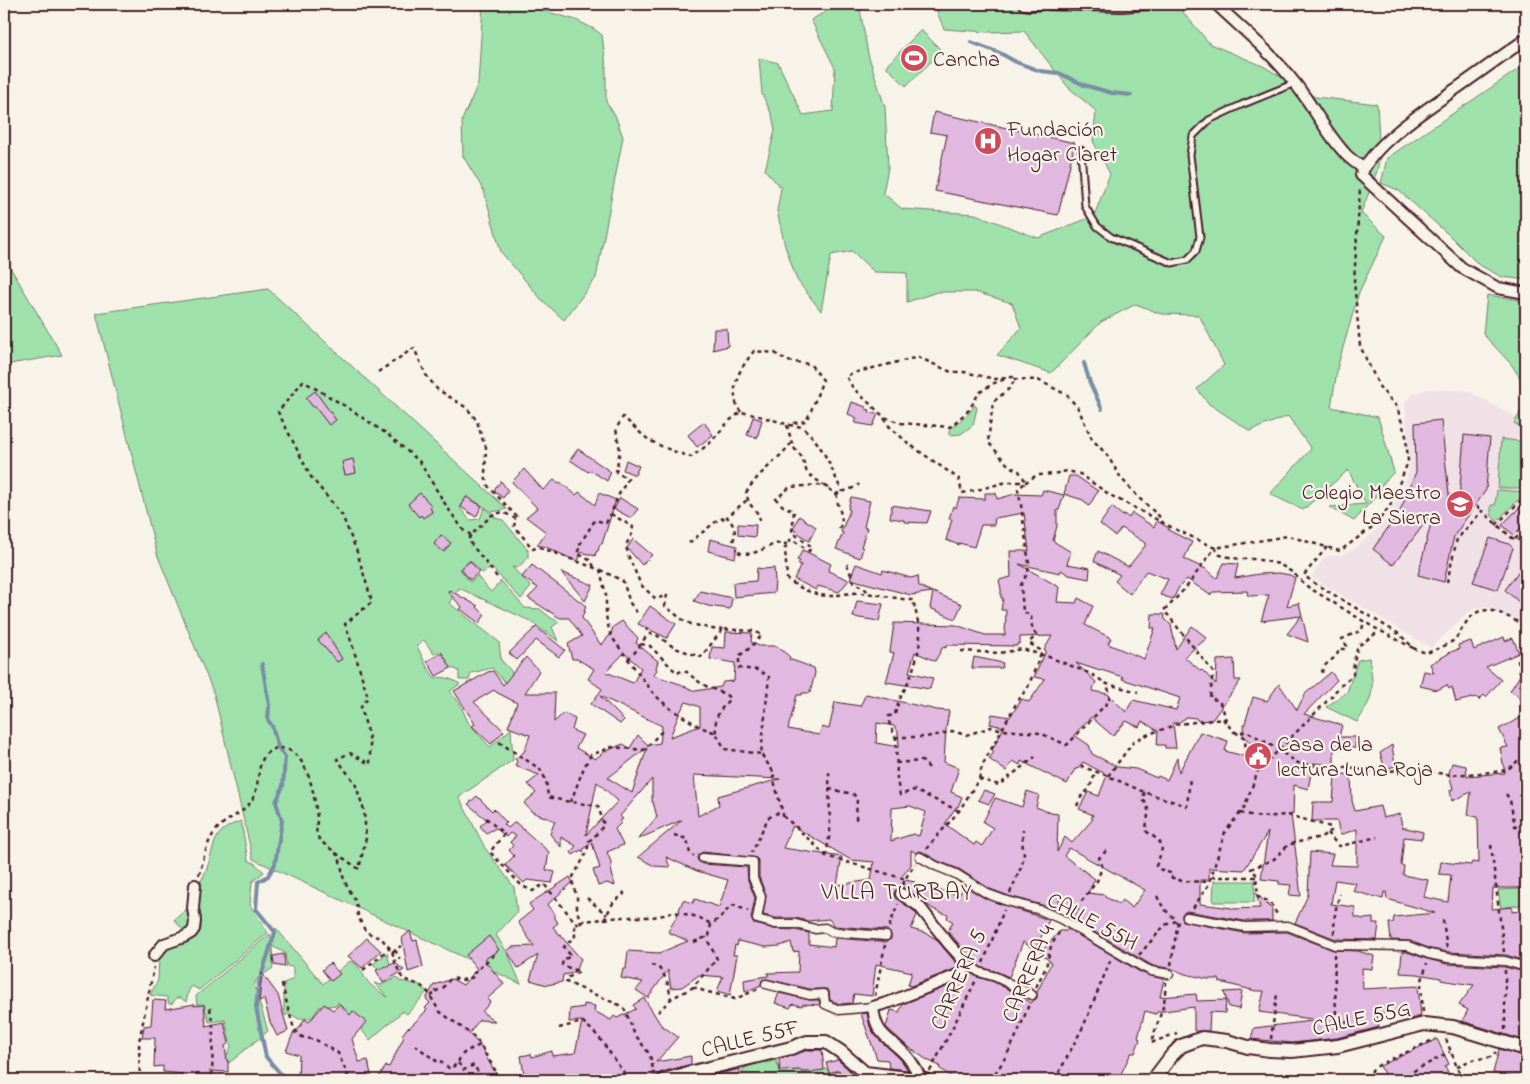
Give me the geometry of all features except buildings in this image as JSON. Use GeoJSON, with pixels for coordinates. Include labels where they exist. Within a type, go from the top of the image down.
{"type":"FeatureCollection","features":[{"type":"Feature","properties":{"kind":"street"},"geometry":{"type":"LineString","coordinates":[[1024,4],[1041,4]]}},
{"type":"Feature","properties":{"kind":"street"},"geometry":{"type":"LineString","coordinates":[[1050,4],[1122,6],[1149,4]]}},
{"type":"Feature","properties":{"kind":"street"},"geometry":{"type":"LineString","coordinates":[[1216,4],[1248,35],[1263,46],[1295,83],[1344,153],[1462,268],[1498,288],[1526,294]]}},
{"type":"Feature","properties":{"kind":"street"},"geometry":{"type":"LineString","coordinates":[[1362,172],[1386,140],[1526,39]]}},
{"type":"Feature","properties":{"kind":"street"},"geometry":{"type":"LineString","coordinates":[[703,858],[750,862],[753,878],[761,897],[757,918],[775,924],[796,924],[815,929],[825,928],[832,932],[886,936]]}},
{"type":"Feature","properties":{"kind":"street","name":"CALLE 55H"},"geometry":{"type":"LineString","coordinates":[[920,858],[956,874],[988,894],[1040,910],[1065,922],[1150,971],[1169,974]]}},
{"type":"Feature","properties":{"kind":"street"},"geometry":{"type":"LineString","coordinates":[[154,956],[164,944],[184,937],[194,929],[195,885]]}},
{"type":"Feature","properties":{"kind":"street"},"geometry":{"type":"LineString","coordinates":[[902,894],[919,906],[966,963],[979,972],[1004,980],[1032,995]]}},
{"type":"Feature","properties":{"kind":"street"},"geometry":{"type":"LineString","coordinates":[[1187,917],[1245,927],[1288,926],[1335,945],[1408,946],[1429,954],[1448,958],[1505,961],[1526,967]]}},
{"type":"Feature","properties":{"kind":"street"},"geometry":{"type":"LineString","coordinates":[[766,984],[810,995],[824,994],[825,1004],[839,1010],[873,1007],[963,973],[966,963]]}},
{"type":"Feature","properties":{"kind":"street"},"geometry":{"type":"LineString","coordinates":[[873,1007],[874,1021],[882,1035],[907,1056],[923,1080]]}},
{"type":"Feature","properties":{"kind":"street","name":"CALLE 55G"},"geometry":{"type":"LineString","coordinates":[[1153,1080],[1181,1046],[1202,1038],[1227,1041],[1248,1047],[1292,1051],[1338,1046],[1424,1024],[1441,1031],[1453,1027],[1502,1045],[1526,1049]]}},
{"type":"Feature","properties":{"kind":"street","name":"CALLE 55F"},"geometry":{"type":"LineString","coordinates":[[664,1080],[791,1048],[807,1042],[826,1042],[841,1052],[865,1073],[923,1080]]}},
{"type":"Feature","properties":{"kind":"lane"},"geometry":{"type":"LineString","coordinates":[[1081,150],[1085,206],[1097,226],[1111,237],[1172,263],[1187,260],[1196,251],[1200,238],[1190,155],[1193,136],[1209,120],[1295,83]]}},
{"type":"Feature","properties":{"kind":"path"},"geometry":{"type":"LineString","coordinates":[[1258,771],[1246,759],[1244,738],[1234,732],[1226,722],[1219,701],[1210,698],[1213,672],[1164,610],[1170,606],[1188,585],[1215,548],[1288,536],[1340,550],[1375,525],[1390,506],[1408,462],[1406,436],[1397,407],[1380,388],[1360,346],[1354,281],[1362,172]]}},
{"type":"Feature","properties":{"kind":"path"},"geometry":{"type":"LineString","coordinates":[[378,372],[414,348],[426,375],[437,389],[467,408],[477,421],[486,448],[485,475],[488,486],[518,518],[514,526],[533,549],[539,547],[594,567],[623,581],[630,603],[639,615]]}},
{"type":"Feature","properties":{"kind":"path"},"geometry":{"type":"LineString","coordinates":[[787,425],[806,421],[814,406],[823,380],[810,364],[786,361],[775,353],[754,351],[737,376],[734,388],[737,407],[741,412],[772,419],[787,425],[795,425],[808,433],[825,456],[842,492]]}},
{"type":"Feature","properties":{"kind":"path"},"geometry":{"type":"LineString","coordinates":[[1005,379],[995,379],[964,372],[951,372],[918,357],[862,370],[846,376],[853,388],[884,417],[889,426],[909,444],[959,479],[962,493],[1008,482],[1026,482]]}},
{"type":"Feature","properties":{"kind":"path"},"geometry":{"type":"LineString","coordinates":[[884,417],[901,423],[950,427],[970,410],[979,393],[992,384],[1013,377],[1038,380],[1067,395],[1078,408],[1092,439],[1107,455],[1121,478],[1159,516],[1163,523]]}},
{"type":"Feature","properties":{"kind":"path"},"geometry":{"type":"LineString","coordinates":[[1014,378],[1010,388],[993,402],[988,442],[1009,466],[1019,471],[1026,482]]}},
{"type":"Feature","properties":{"kind":"path"},"geometry":{"type":"LineString","coordinates":[[195,885],[208,843],[219,826],[247,807],[254,798],[260,767],[265,756],[278,747],[290,751],[299,758],[311,782],[317,821],[316,829],[318,837],[324,845],[359,869],[366,838],[364,810],[355,783],[337,759],[350,753],[370,764],[370,742],[362,707],[368,697],[345,624],[372,602],[357,552],[342,515],[311,477],[278,412],[303,381],[387,434],[419,461],[447,508],[464,531],[471,535]]}},
{"type":"Feature","properties":{"kind":"path"},"geometry":{"type":"LineString","coordinates":[[594,567],[591,561],[577,553],[580,544],[595,520],[606,523],[628,479],[616,472],[620,450],[616,429],[623,418],[654,442],[691,457],[709,444],[729,421],[741,412]]}},
{"type":"Feature","properties":{"kind":"path"},"geometry":{"type":"LineString","coordinates":[[787,425],[793,448],[802,457],[807,473],[836,494],[842,517],[839,528]]}},
{"type":"Feature","properties":{"kind":"path"},"geometry":{"type":"LineString","coordinates":[[760,521],[759,515],[749,503],[746,493],[752,483],[792,442]]}},
{"type":"Feature","properties":{"kind":"path"},"geometry":{"type":"LineString","coordinates":[[920,858],[959,811],[979,779],[982,766],[1017,702],[1028,687],[1041,654],[1040,650],[1029,643],[1036,635],[1032,626],[1031,615],[1023,612],[1021,585],[1028,572],[1029,564],[1022,505],[1018,489],[1037,475],[1067,471],[1080,474],[1110,495],[1215,548],[1220,555],[1278,564],[1292,572],[1308,587],[1364,621],[1426,653],[1454,639],[1474,614],[1488,609],[1526,627]]}},
{"type":"Feature","properties":{"kind":"path"},"geometry":{"type":"LineString","coordinates":[[836,494],[856,487],[859,484]]}},
{"type":"Feature","properties":{"kind":"path"},"geometry":{"type":"LineString","coordinates":[[828,488],[822,486],[790,487],[776,500],[794,511],[792,532],[812,547],[809,551],[791,539],[787,544],[785,548],[787,580],[820,595],[830,596],[849,592],[869,593],[913,600],[919,630],[919,647],[909,680],[901,695],[895,715],[889,716],[889,722],[895,737],[900,795],[914,790],[959,811]]}},
{"type":"Feature","properties":{"kind":"path"},"geometry":{"type":"LineString","coordinates":[[1496,525],[1526,495]]}},
{"type":"Feature","properties":{"kind":"path"},"geometry":{"type":"LineString","coordinates":[[689,543],[718,520],[727,517],[748,499]]}},
{"type":"Feature","properties":{"kind":"path"},"geometry":{"type":"LineString","coordinates":[[1477,506],[1512,538],[1526,542]]}},
{"type":"Feature","properties":{"kind":"path"},"geometry":{"type":"LineString","coordinates":[[1447,582],[1457,539],[1482,511]]}},
{"type":"Feature","properties":{"kind":"path"},"geometry":{"type":"LineString","coordinates":[[497,577],[468,540],[492,515],[503,512],[516,519]]}},
{"type":"Feature","properties":{"kind":"path"},"geometry":{"type":"LineString","coordinates":[[610,514],[633,528],[626,545],[628,555],[640,585],[656,599],[667,595],[664,606],[691,624],[717,630],[754,631],[762,635],[750,648],[739,656],[739,668],[758,670],[769,677],[761,754],[775,774],[773,778],[783,816]]}},
{"type":"Feature","properties":{"kind":"path"},"geometry":{"type":"LineString","coordinates":[[727,517],[734,525],[733,541]]}},
{"type":"Feature","properties":{"kind":"path"},"geometry":{"type":"LineString","coordinates":[[1515,539],[1526,529]]}},
{"type":"Feature","properties":{"kind":"path"},"geometry":{"type":"LineString","coordinates":[[738,552],[743,554],[759,552],[777,543],[787,544]]}},
{"type":"Feature","properties":{"kind":"path"},"geometry":{"type":"LineString","coordinates":[[1328,547],[1304,575],[1330,593],[1400,634],[1415,649]]}},
{"type":"Feature","properties":{"kind":"path"},"geometry":{"type":"LineString","coordinates":[[847,564],[854,583],[869,593]]}},
{"type":"Feature","properties":{"kind":"path"},"geometry":{"type":"LineString","coordinates":[[600,570],[606,595],[606,616],[610,634],[654,694],[668,707],[700,727],[716,732]]}},
{"type":"Feature","properties":{"kind":"path"},"geometry":{"type":"LineString","coordinates":[[1322,673],[1322,668],[1334,659],[1339,649],[1346,649],[1347,646],[1342,639],[1362,630],[1364,621]]}},
{"type":"Feature","properties":{"kind":"path"},"geometry":{"type":"LineString","coordinates":[[646,627],[648,634]]}},
{"type":"Feature","properties":{"kind":"path"},"geometry":{"type":"LineString","coordinates":[[648,634],[655,634],[675,648],[701,657],[723,629]]}},
{"type":"Feature","properties":{"kind":"path"},"geometry":{"type":"LineString","coordinates":[[1136,963],[1140,954],[1165,925],[1187,917],[1210,882],[1225,832],[1244,808],[1258,771],[1332,697],[1338,688],[1353,675],[1358,646],[1378,632]]}},
{"type":"Feature","properties":{"kind":"path"},"geometry":{"type":"LineString","coordinates":[[628,659],[648,634]]}},
{"type":"Feature","properties":{"kind":"path"},"geometry":{"type":"LineString","coordinates":[[641,644],[650,646],[677,673],[684,670],[709,687],[718,690],[730,698],[716,716],[716,732],[725,749],[761,754]]}},
{"type":"Feature","properties":{"kind":"path"},"geometry":{"type":"LineString","coordinates":[[961,651],[1000,653],[1022,649],[1041,654],[1091,674],[1107,684],[1138,692]]}},
{"type":"Feature","properties":{"kind":"path"},"geometry":{"type":"LineString","coordinates":[[1518,660],[1526,695]]}},
{"type":"Feature","properties":{"kind":"path"},"geometry":{"type":"LineString","coordinates":[[895,737],[926,737],[952,731],[966,735],[992,726],[1003,730],[1040,733],[1068,744],[1108,702],[1110,695],[1107,684]]}},
{"type":"Feature","properties":{"kind":"path"},"geometry":{"type":"LineString","coordinates":[[1108,776],[1134,741],[1149,734],[1178,724],[1223,720],[1226,722]]}},
{"type":"Feature","properties":{"kind":"path"},"geometry":{"type":"LineString","coordinates":[[570,802],[578,787],[579,777],[591,755],[612,747],[644,750],[662,731]]}},
{"type":"Feature","properties":{"kind":"path"},"geometry":{"type":"LineString","coordinates":[[1234,732],[1248,732],[1298,763],[1325,767],[1349,767],[1378,773],[1414,767],[1452,775],[1494,772],[1506,770],[1526,754]]}},
{"type":"Feature","properties":{"kind":"path"},"geometry":{"type":"LineString","coordinates":[[499,742],[540,769],[546,780],[548,797],[598,806],[604,825],[589,841],[580,867],[572,879],[574,890],[577,894],[581,922]]}},
{"type":"Feature","properties":{"kind":"path"},"geometry":{"type":"LineString","coordinates":[[979,779],[999,785],[1035,757]]}},
{"type":"Feature","properties":{"kind":"path"},"geometry":{"type":"LineString","coordinates":[[896,763],[921,761],[929,768]]}},
{"type":"Feature","properties":{"kind":"path"},"geometry":{"type":"LineString","coordinates":[[1082,765],[1132,785],[1144,792],[1187,806],[1190,778]]}},
{"type":"Feature","properties":{"kind":"path"},"geometry":{"type":"LineString","coordinates":[[826,856],[830,832],[829,771]]}},
{"type":"Feature","properties":{"kind":"path"},"geometry":{"type":"LineString","coordinates":[[1077,806],[1089,789],[1096,772]]}},
{"type":"Feature","properties":{"kind":"path"},"geometry":{"type":"LineString","coordinates":[[829,789],[853,794],[857,798],[856,820]]}},
{"type":"Feature","properties":{"kind":"path"},"geometry":{"type":"LineString","coordinates":[[1144,792],[1144,801],[1149,810],[1146,831],[1162,844],[1162,851],[1156,866],[1170,873],[1170,877],[1182,881],[1210,882]]}},
{"type":"Feature","properties":{"kind":"path"},"geometry":{"type":"LineString","coordinates":[[1506,794],[1510,800],[1516,826],[1526,828]]}},
{"type":"Feature","properties":{"kind":"path"},"geometry":{"type":"LineString","coordinates":[[750,862],[768,818],[777,813],[795,826],[826,856],[905,879]]}},
{"type":"Feature","properties":{"kind":"path"},"geometry":{"type":"LineString","coordinates":[[1240,813],[1260,817],[1288,815],[1332,827],[1331,831],[1321,837],[1287,846],[1274,859],[1251,869],[1257,877],[1258,897],[1270,902],[1283,926]]}},
{"type":"Feature","properties":{"kind":"path"},"geometry":{"type":"LineString","coordinates":[[486,818],[504,834],[490,852],[522,886],[533,892],[544,884],[580,926],[581,922],[584,921],[622,917],[652,917],[672,912],[698,917],[711,924]]}},
{"type":"Feature","properties":{"kind":"path","name":"CARRERA 5"},"geometry":{"type":"LineString","coordinates":[[923,1080],[931,1069],[979,972],[1022,865],[1024,830]]}},
{"type":"Feature","properties":{"kind":"path"},"geometry":{"type":"LineString","coordinates":[[1327,833],[1339,846],[1377,837]]}},
{"type":"Feature","properties":{"kind":"path"},"geometry":{"type":"LineString","coordinates":[[674,835],[687,839],[690,854],[703,858]]}},
{"type":"Feature","properties":{"kind":"path"},"geometry":{"type":"LineString","coordinates":[[1457,1067],[1472,1060],[1489,1059],[1496,1054],[1502,1045],[1505,961],[1491,844]]}},
{"type":"Feature","properties":{"kind":"path","name":"CARRERA 4"},"geometry":{"type":"LineString","coordinates":[[990,1080],[1008,1055],[1032,995],[1046,967],[1052,946],[1065,922],[1097,881],[1102,867],[1099,858],[1107,850]]}},
{"type":"Feature","properties":{"kind":"path"},"geometry":{"type":"LineString","coordinates":[[336,853],[340,858],[344,880],[355,902],[358,917],[366,932],[382,939],[390,948],[403,979],[420,985],[428,992],[439,1011],[476,1038],[498,1075],[509,1078]]}},
{"type":"Feature","properties":{"kind":"path"},"geometry":{"type":"LineString","coordinates":[[1212,877],[1257,877]]}},
{"type":"Feature","properties":{"kind":"path"},"geometry":{"type":"LineString","coordinates":[[604,920],[613,903],[624,894],[623,891]]}},
{"type":"Feature","properties":{"kind":"path"},"geometry":{"type":"LineString","coordinates":[[1340,894],[1334,920],[1336,1015],[1370,1037]]}},
{"type":"Feature","properties":{"kind":"path"},"geometry":{"type":"LineString","coordinates":[[1157,896],[1161,906],[1168,913]]}},
{"type":"Feature","properties":{"kind":"path"},"geometry":{"type":"LineString","coordinates":[[587,898],[607,915]]}},
{"type":"Feature","properties":{"kind":"path"},"geometry":{"type":"LineString","coordinates":[[711,924],[716,922],[727,909],[734,905],[747,910],[757,918]]}},
{"type":"Feature","properties":{"kind":"path"},"geometry":{"type":"LineString","coordinates":[[1179,920],[1169,974],[1164,987],[1164,1004],[1151,1043],[1181,1032]]}},
{"type":"Feature","properties":{"kind":"path"},"geometry":{"type":"LineString","coordinates":[[1443,920],[1448,958]]}},
{"type":"Feature","properties":{"kind":"path"},"geometry":{"type":"LineString","coordinates":[[575,922],[576,936],[564,947],[571,956],[563,960],[562,965],[580,972],[567,978],[566,982],[625,1010],[634,1033],[650,1055],[656,1080]]}},
{"type":"Feature","properties":{"kind":"path"},"geometry":{"type":"LineString","coordinates":[[694,942],[709,936],[711,924]]}},
{"type":"Feature","properties":{"kind":"path"},"geometry":{"type":"LineString","coordinates":[[658,1012],[671,1000],[692,986],[717,959],[706,937]]}},
{"type":"Feature","properties":{"kind":"path"},"geometry":{"type":"LineString","coordinates":[[392,952],[401,946]]}},
{"type":"Feature","properties":{"kind":"path"},"geometry":{"type":"LineString","coordinates":[[363,970],[390,948]]}},
{"type":"Feature","properties":{"kind":"path"},"geometry":{"type":"LineString","coordinates":[[396,950],[400,959]]}},
{"type":"Feature","properties":{"kind":"path"},"geometry":{"type":"LineString","coordinates":[[1055,1080],[1084,1025],[1115,951]]}},
{"type":"Feature","properties":{"kind":"path"},"geometry":{"type":"LineString","coordinates":[[431,996],[433,995],[432,993],[443,988],[451,978],[463,980],[474,977],[474,973],[497,952]]}},
{"type":"Feature","properties":{"kind":"path"},"geometry":{"type":"LineString","coordinates":[[1424,1024],[1421,984],[1429,954]]}},
{"type":"Feature","properties":{"kind":"path"},"geometry":{"type":"LineString","coordinates":[[140,1080],[139,1042],[154,973],[154,956]]}},
{"type":"Feature","properties":{"kind":"path"},"geometry":{"type":"LineString","coordinates":[[651,965],[658,966],[664,974],[668,983],[671,1000]]}},
{"type":"Feature","properties":{"kind":"path"},"geometry":{"type":"LineString","coordinates":[[282,984],[294,1029],[302,1037],[316,1040],[338,1053],[348,1080]]}},
{"type":"Feature","properties":{"kind":"path"},"geometry":{"type":"LineString","coordinates":[[692,986],[735,999],[766,984]]}},
{"type":"Feature","properties":{"kind":"path"},"geometry":{"type":"LineString","coordinates":[[1270,1050],[1277,994]]}},
{"type":"Feature","properties":{"kind":"path"},"geometry":{"type":"LineString","coordinates":[[210,1008],[212,1080]]}},
{"type":"Feature","properties":{"kind":"path"},"geometry":{"type":"LineString","coordinates":[[559,1028],[583,1022],[598,1036],[629,1080]]}},
{"type":"Feature","properties":{"kind":"path"},"geometry":{"type":"LineString","coordinates":[[1441,1031],[1462,1080]]}},
{"type":"Feature","properties":{"kind":"path"},"geometry":{"type":"LineString","coordinates":[[1370,1080],[1372,1070],[1436,1038],[1441,1031]]}},
{"type":"Feature","properties":{"kind":"path"},"geometry":{"type":"LineString","coordinates":[[414,1045],[436,1061],[438,1059],[450,1068],[458,1062],[462,1054],[480,1045]]}},
{"type":"Feature","properties":{"kind":"path"},"geometry":{"type":"LineString","coordinates":[[1406,1075],[1450,1052]]}},
{"type":"Feature","properties":{"kind":"path"},"geometry":{"type":"LineString","coordinates":[[458,1062],[464,1070],[474,1065],[479,1074],[485,1079],[497,1080],[501,1076],[520,1080]]}},
{"type":"Feature","properties":{"kind":"path"},"geometry":{"type":"LineString","coordinates":[[544,1080],[554,1080]]}},
{"type":"Feature","properties":{"kind":"shaded area","name":"Colegio Maestro La Sierra"},"geometry":{"type":"Polygon","coordinates":[[[1430,389],[1469,391],[1526,423],[1526,626],[1486,607],[1474,609],[1468,612],[1431,648],[1311,577],[1325,556],[1341,555],[1356,548],[1384,523],[1404,485],[1410,466],[1405,402],[1412,394],[1430,389]]]}},
{"type":"Feature","properties":{"kind":"green space"},"geometry":{"type":"Polygon","coordinates":[[[483,4],[520,4],[576,20],[602,35],[606,66],[606,102],[615,115],[623,137],[596,278],[564,320],[541,299],[501,252],[484,191],[463,156],[462,120],[478,84],[483,4]]]}},
{"type":"Feature","properties":{"kind":"green space"},"geometry":{"type":"Polygon","coordinates":[[[839,4],[859,4],[868,54],[885,107],[888,168],[883,193],[902,209],[975,214],[1038,238],[1094,216],[1110,174],[1093,141],[1096,111],[1068,87],[1024,31],[988,32],[944,29],[936,9],[1008,4],[1176,4],[1210,44],[1263,66],[1315,97],[1377,104],[1380,157],[1377,171],[1361,213],[1386,236],[1359,292],[1338,365],[1331,407],[1378,417],[1394,472],[1375,492],[1383,488],[1354,521],[1329,507],[1366,504],[1348,470],[1303,510],[1270,494],[1311,449],[1288,416],[1250,431],[1209,404],[1197,389],[1224,365],[1199,315],[1161,314],[1136,304],[1101,322],[1051,373],[997,355],[1021,328],[1012,303],[975,292],[937,292],[907,302],[907,273],[874,272],[852,251],[831,255],[821,311],[797,280],[785,246],[777,211],[781,188],[765,170],[775,130],[772,115],[762,94],[759,58],[778,63],[803,115],[833,111],[835,68],[811,20],[839,4]]]}},
{"type":"Feature","properties":{"kind":"green space","name":"Cancha"},"geometry":{"type":"Polygon","coordinates":[[[921,30],[942,51],[906,86],[886,66],[921,30]]]}},
{"type":"Feature","properties":{"kind":"green space"},"geometry":{"type":"Polygon","coordinates":[[[1526,64],[1526,280],[1502,277],[1479,265],[1449,235],[1398,190],[1381,183],[1387,158],[1526,64]]]}},
{"type":"Feature","properties":{"kind":"green space"},"geometry":{"type":"Polygon","coordinates":[[[4,257],[62,355],[4,365],[4,257]]]}},
{"type":"Feature","properties":{"kind":"green space"},"geometry":{"type":"Polygon","coordinates":[[[268,289],[507,509],[492,512],[467,496],[460,508],[470,520],[480,519],[484,508],[494,515],[495,518],[503,520],[528,550],[528,558],[517,568],[512,567],[531,587],[521,599],[492,568],[482,573],[470,560],[460,569],[470,582],[477,576],[491,592],[501,581],[525,608],[540,609],[559,622],[552,627],[558,641],[530,621],[459,588],[449,603],[499,642],[501,660],[512,672],[512,680],[506,683],[492,668],[471,673],[469,680],[459,680],[459,671],[450,667],[441,651],[434,654],[424,640],[417,646],[427,667],[435,678],[448,678],[460,684],[450,691],[460,704],[468,722],[490,747],[511,729],[513,760],[459,797],[485,848],[514,887],[517,912],[496,935],[508,954],[521,984],[253,859],[214,694],[157,554],[96,313],[268,289]]]}},
{"type":"Feature","properties":{"kind":"green space"},"geometry":{"type":"Polygon","coordinates":[[[1487,295],[1526,301],[1526,387],[1511,364],[1483,334],[1487,295]]]}},
{"type":"Feature","properties":{"kind":"green space"},"geometry":{"type":"Polygon","coordinates":[[[1526,403],[1526,430],[1514,423],[1526,403]]]}},
{"type":"Feature","properties":{"kind":"green space"},"geometry":{"type":"Polygon","coordinates":[[[975,405],[977,408],[973,425],[961,434],[949,435],[949,430],[970,412],[975,405]]]}},
{"type":"Feature","properties":{"kind":"green space"},"geometry":{"type":"Polygon","coordinates":[[[1501,439],[1526,442],[1526,488],[1498,488],[1501,439]]]}},
{"type":"Feature","properties":{"kind":"green space"},"geometry":{"type":"Polygon","coordinates":[[[1497,490],[1526,492],[1497,521],[1491,515],[1491,505],[1495,505],[1497,490]]]}},
{"type":"Feature","properties":{"kind":"green space"},"geometry":{"type":"Polygon","coordinates":[[[1369,658],[1372,692],[1357,722],[1326,707],[1347,692],[1358,660],[1369,658]]]}},
{"type":"Feature","properties":{"kind":"green space"},"geometry":{"type":"Polygon","coordinates":[[[241,821],[248,860],[264,872],[252,882],[250,905],[268,933],[199,990],[192,986],[186,1002],[181,998],[176,998],[173,1003],[169,1004],[167,997],[150,995],[158,980],[159,957],[164,952],[200,932],[199,886],[214,844],[220,833],[241,821]]]}},
{"type":"Feature","properties":{"kind":"green space"},"geometry":{"type":"Polygon","coordinates":[[[1523,880],[1526,881],[1526,896],[1520,905],[1501,908],[1498,890],[1522,889],[1523,880]]]}},
{"type":"Feature","properties":{"kind":"green space"},"geometry":{"type":"Polygon","coordinates":[[[1214,881],[1255,881],[1254,902],[1213,902],[1214,881]]]}},
{"type":"Feature","properties":{"kind":"green space"},"geometry":{"type":"Polygon","coordinates":[[[189,907],[193,922],[186,933],[174,920],[189,907]]]}},
{"type":"Feature","properties":{"kind":"green space"},"geometry":{"type":"Polygon","coordinates":[[[276,928],[323,984],[350,961],[358,966],[370,984],[388,997],[374,983],[381,985],[396,977],[400,981],[420,985],[427,992],[407,1014],[403,1011],[370,1040],[338,1002],[337,1005],[319,1007],[312,1018],[299,1019],[289,1013],[286,1016],[284,1012],[284,983],[293,979],[293,967],[287,966],[285,953],[272,946],[273,968],[258,978],[254,985],[268,1031],[229,1063],[226,1057],[231,1047],[225,1020],[209,1022],[204,1004],[197,1004],[196,996],[270,934],[272,941],[276,928]]]}},
{"type":"Feature","properties":{"kind":"green space"},"geometry":{"type":"Polygon","coordinates":[[[387,953],[390,965],[380,971],[373,964],[387,953]]]}},
{"type":"Feature","properties":{"kind":"green space"},"geometry":{"type":"Polygon","coordinates":[[[764,1059],[766,1063],[776,1060],[780,1071],[799,1070],[802,1072],[828,1069],[829,1073],[839,1070],[842,1080],[741,1080],[743,1069],[764,1059]]]}},
{"type":"Feature","properties":{"kind":"waterway"},"geometry":{"type":"LineString","coordinates":[[971,42],[1040,71],[1059,73],[1084,85],[1112,93],[1131,95]]}},
{"type":"Feature","properties":{"kind":"waterway"},"geometry":{"type":"LineString","coordinates":[[1084,363],[1090,383],[1102,409]]}},
{"type":"Feature","properties":{"kind":"waterway"},"geometry":{"type":"LineString","coordinates":[[262,664],[269,705],[268,720],[272,726],[278,747],[285,757],[283,786],[276,802],[282,821],[275,864],[268,876],[258,882],[256,909],[275,932],[259,983],[256,1007],[266,1057],[286,1080]]}},
{"type":"Feature","properties":{"kind":"place","name":"Cancha"},"geometry":{"type":"Point","coordinates":[914,58]}},
{"type":"Feature","properties":{"kind":"place","name":"Fundación Hogar Claret"},"geometry":{"type":"Point","coordinates":[988,141]}},
{"type":"Feature","properties":{"kind":"place","name":"Colegio Maestro La Sierra"},"geometry":{"type":"Point","coordinates":[1460,504]}},
{"type":"Feature","properties":{"kind":"place","name":"Casa de la lectura Luna Roja"},"geometry":{"type":"Point","coordinates":[1258,756]}},
{"type":"Feature","properties":{"kind":"district","name":"VILLA TURBAY"},"geometry":{"type":"Point","coordinates":[897,891]}}]}
